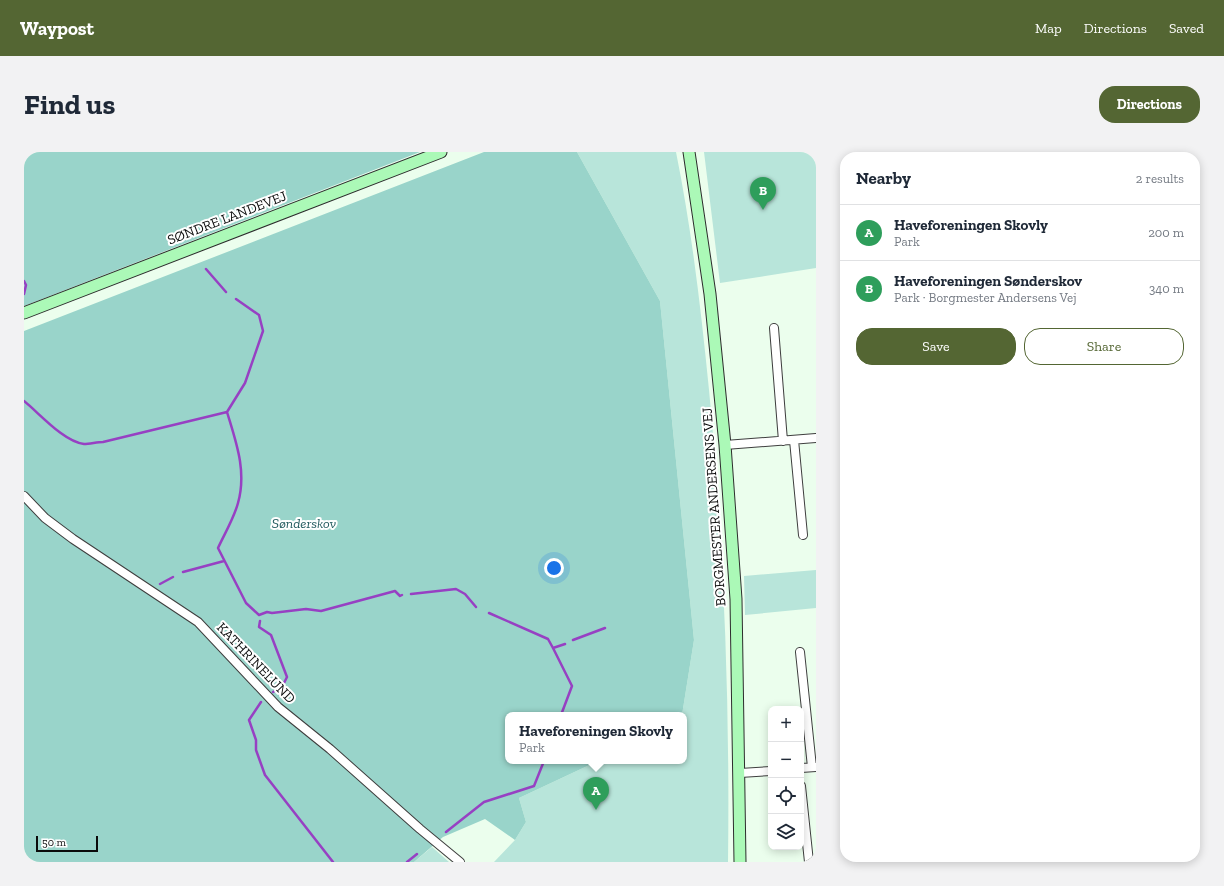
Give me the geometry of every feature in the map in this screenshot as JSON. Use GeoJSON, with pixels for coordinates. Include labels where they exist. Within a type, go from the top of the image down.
{"type":"FeatureCollection","features":[{"type":"Feature","properties":{"kind":"street","name":"SØNDRE LANDEVEJ"},"geometry":{"type":"LineString","coordinates":[[24,313],[441,152]]}},
{"type":"Feature","properties":{"kind":"street","name":"BORGMESTER ANDERSENS VEJ"},"geometry":{"type":"LineString","coordinates":[[689,152],[710,294],[725,445],[736,599],[740,773],[740,862]]}},
{"type":"Feature","properties":{"kind":"street"},"geometry":{"type":"LineString","coordinates":[[774,328],[783,441]]}},
{"type":"Feature","properties":{"kind":"street"},"geometry":{"type":"LineString","coordinates":[[725,445],[816,438]]}},
{"type":"Feature","properties":{"kind":"street"},"geometry":{"type":"LineString","coordinates":[[794,440],[803,535]]}},
{"type":"Feature","properties":{"kind":"street","name":"KATHRINELUND"},"geometry":{"type":"LineString","coordinates":[[24,496],[45,518],[73,539],[198,622],[278,707],[330,749],[420,829],[460,862]]}},
{"type":"Feature","properties":{"kind":"street"},"geometry":{"type":"LineString","coordinates":[[800,652],[814,767],[804,768]]}},
{"type":"Feature","properties":{"kind":"street"},"geometry":{"type":"LineString","coordinates":[[740,773],[768,771]]}},
{"type":"Feature","properties":{"kind":"street"},"geometry":{"type":"LineString","coordinates":[[804,814],[809,862]]}},
{"type":"Feature","properties":{"kind":"shaded area"},"geometry":{"type":"Polygon","coordinates":[[[577,152],[676,152],[687,211],[699,300],[709,390],[719,507],[727,685],[728,862],[494,862],[515,840],[526,822],[519,798],[592,764],[687,764],[687,712],[682,712],[694,640],[660,301],[577,152]]]}},
{"type":"Feature","properties":{"kind":"shaded area"},"geometry":{"type":"Polygon","coordinates":[[[704,152],[816,152],[816,268],[720,283],[704,152]]]}},
{"type":"Feature","properties":{"kind":"shaded area"},"geometry":{"type":"Polygon","coordinates":[[[816,570],[816,608],[745,615],[744,576],[816,570]]]}},
{"type":"Feature","properties":{"kind":"shaded area"},"geometry":{"type":"Polygon","coordinates":[[[432,847],[449,862],[414,862],[432,847]]]}},
{"type":"Feature","properties":{"kind":"green space"},"geometry":{"type":"Polygon","coordinates":[[[24,152],[420,152],[24,306],[24,152]]]}},
{"type":"Feature","properties":{"kind":"green space","name":"Sønderskov"},"geometry":{"type":"Polygon","coordinates":[[[484,152],[577,152],[660,301],[694,640],[682,712],[505,712],[505,764],[592,764],[519,798],[526,822],[515,840],[485,819],[443,837],[414,862],[24,862],[24,331],[484,152]]]}},
{"type":"Feature","properties":{"kind":"waterway"},"geometry":{"type":"LineString","coordinates":[[206,269],[226,292]]}},
{"type":"Feature","properties":{"kind":"waterway"},"geometry":{"type":"LineString","coordinates":[[24,281],[26,285],[24,294]]}},
{"type":"Feature","properties":{"kind":"waterway"},"geometry":{"type":"LineString","coordinates":[[236,299],[259,315],[263,331],[245,383],[227,412],[239,457],[241,480],[236,509],[218,548],[246,603],[259,615],[267,612],[272,613],[306,609],[321,611],[395,591],[400,596],[402,595]]}},
{"type":"Feature","properties":{"kind":"waterway"},"geometry":{"type":"LineString","coordinates":[[24,401],[60,433],[76,442],[84,444],[103,442],[227,412]]}},
{"type":"Feature","properties":{"kind":"waterway"},"geometry":{"type":"LineString","coordinates":[[183,572],[224,561]]}},
{"type":"Feature","properties":{"kind":"waterway"},"geometry":{"type":"LineString","coordinates":[[160,584],[173,577]]}},
{"type":"Feature","properties":{"kind":"waterway"},"geometry":{"type":"LineString","coordinates":[[411,594],[456,589],[465,594],[476,607]]}},
{"type":"Feature","properties":{"kind":"waterway"},"geometry":{"type":"LineString","coordinates":[[489,613],[548,639],[553,648]]}},
{"type":"Feature","properties":{"kind":"waterway"},"geometry":{"type":"LineString","coordinates":[[260,621],[259,627],[271,635],[287,677],[282,687],[273,692]]}},
{"type":"Feature","properties":{"kind":"waterway"},"geometry":{"type":"LineString","coordinates":[[573,640],[605,628]]}},
{"type":"Feature","properties":{"kind":"waterway"},"geometry":{"type":"LineString","coordinates":[[562,712],[572,686],[553,648],[565,644]]}},
{"type":"Feature","properties":{"kind":"waterway"},"geometry":{"type":"LineString","coordinates":[[261,702],[249,720],[256,740],[256,750],[265,775],[333,862]]}},
{"type":"Feature","properties":{"kind":"waterway"},"geometry":{"type":"LineString","coordinates":[[446,832],[484,802],[534,786],[543,764]]}},
{"type":"Feature","properties":{"kind":"waterway"},"geometry":{"type":"LineString","coordinates":[[407,862],[417,854]]}},
{"type":"Feature","properties":{"kind":"place","name":"Haveforeningen Sønderskov"},"geometry":{"type":"Point","coordinates":[763,210]}},
{"type":"Feature","properties":{"kind":"place","name":"Haveforeningen Skovly"},"geometry":{"type":"Point","coordinates":[596,810]}}]}
